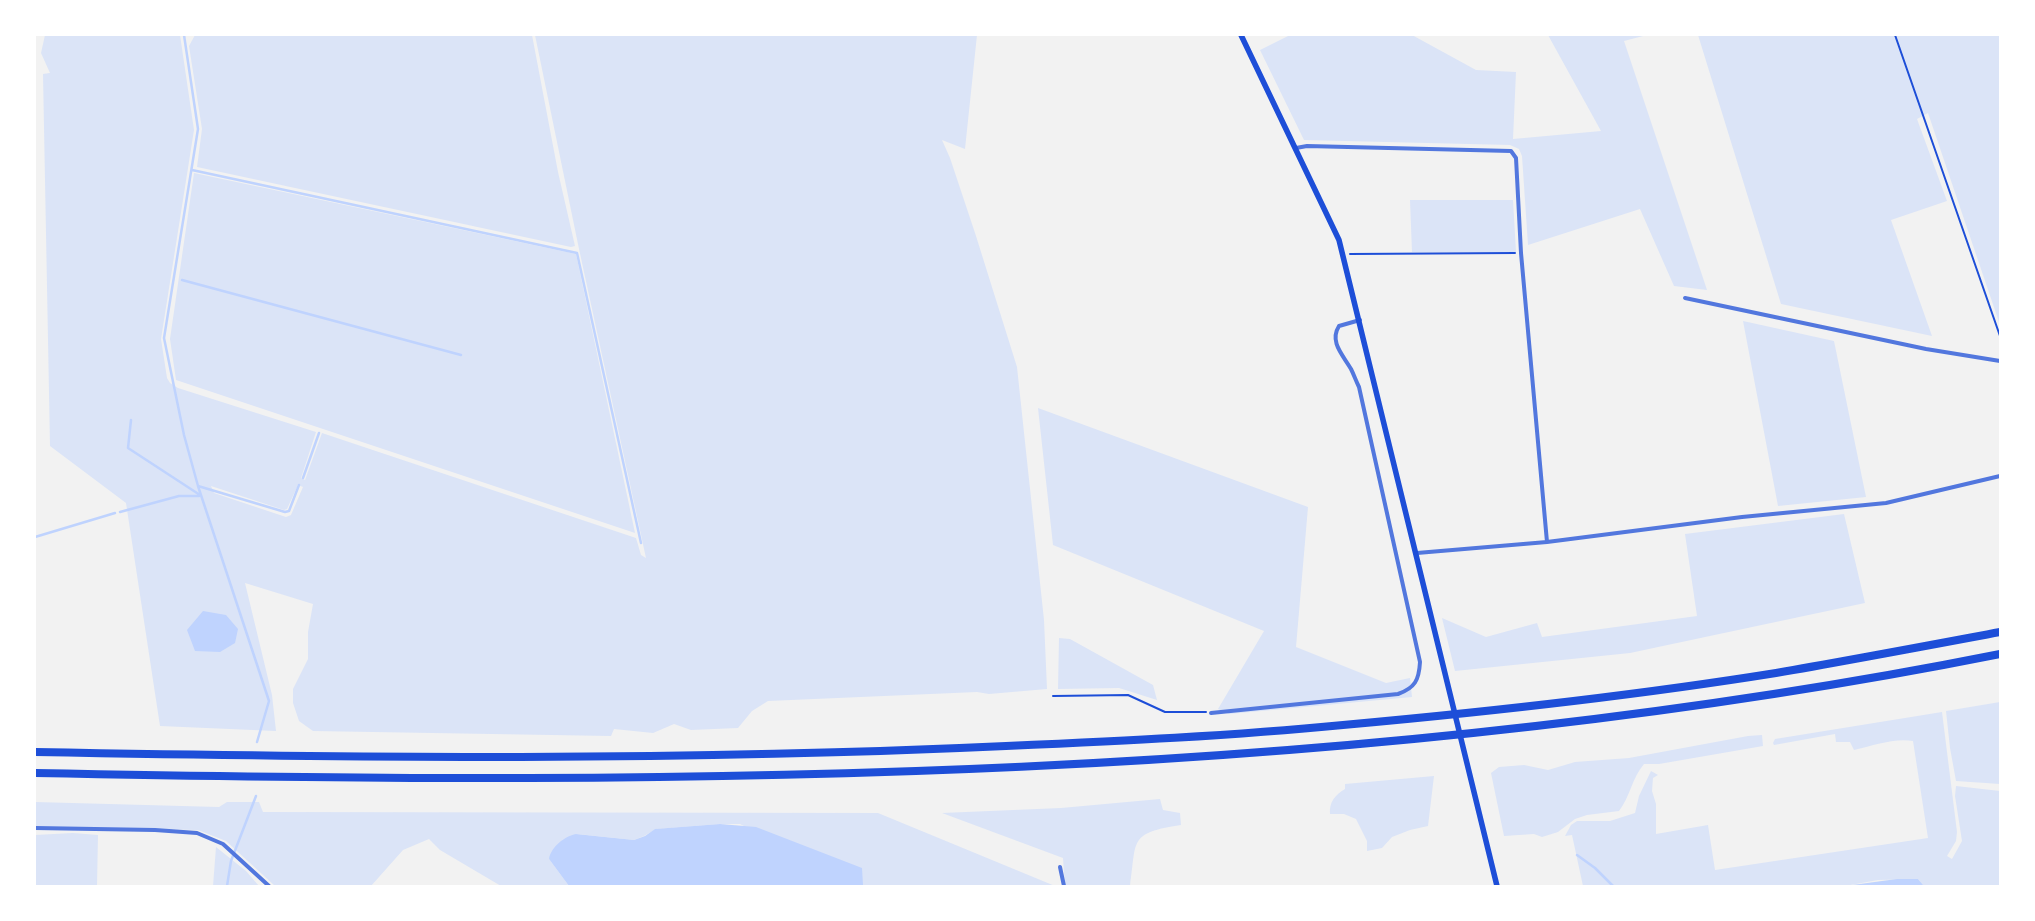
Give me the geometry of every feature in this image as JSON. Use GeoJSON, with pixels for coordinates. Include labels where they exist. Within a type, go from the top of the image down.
{"type":"FeatureCollection","features":[{"type":"Feature","properties":{"kind":"highway"},"geometry":{"type":"LineString","coordinates":[[35,752],[408,758],[666,756],[900,751],[1205,736],[1343,725],[1588,698],[1775,673],[2000,632]]}},
{"type":"Feature","properties":{"kind":"highway"},"geometry":{"type":"LineString","coordinates":[[35,773],[404,779],[666,778],[807,775],[1089,764],[1344,746],[1590,719],[1805,688],[2000,654]]}},
{"type":"Feature","properties":{"kind":"main road"},"geometry":{"type":"LineString","coordinates":[[1242,35],[1332,224],[1343,254],[1497,886]]}},
{"type":"Feature","properties":{"kind":"street"},"geometry":{"type":"LineString","coordinates":[[1296,148],[1307,146],[1510,151],[1516,158],[1521,253],[1547,542]]}},
{"type":"Feature","properties":{"kind":"street"},"geometry":{"type":"LineString","coordinates":[[1685,298],[1926,349],[2000,361]]}},
{"type":"Feature","properties":{"kind":"street"},"geometry":{"type":"LineString","coordinates":[[1211,712],[1398,694],[1408,690],[1415,684],[1417,679],[1420,662],[1358,387],[1352,370],[1335,340],[1339,326],[1360,320]]}},
{"type":"Feature","properties":{"kind":"street"},"geometry":{"type":"LineString","coordinates":[[1417,553],[1547,542],[1742,517],[1886,503],[2000,476]]}},
{"type":"Feature","properties":{"kind":"street"},"geometry":{"type":"LineString","coordinates":[[35,828],[155,830],[197,833],[223,844],[269,886]]}},
{"type":"Feature","properties":{"kind":"street"},"geometry":{"type":"LineString","coordinates":[[1060,867],[1064,886]]}},
{"type":"Feature","properties":{"kind":"path"},"geometry":{"type":"LineString","coordinates":[[1895,35],[2000,336]]}},
{"type":"Feature","properties":{"kind":"path"},"geometry":{"type":"LineString","coordinates":[[1343,254],[1521,253]]}},
{"type":"Feature","properties":{"kind":"path"},"geometry":{"type":"LineString","coordinates":[[1053,696],[1128,695],[1165,712],[1211,712]]}},
{"type":"Feature","properties":{"kind":"shaded area"},"geometry":{"type":"Polygon","coordinates":[[[45,35],[180,35],[194,130],[161,339],[167,378],[170,383],[178,388],[316,432],[301,478],[305,480],[322,433],[636,538],[641,555],[646,558],[535,35],[977,35],[965,149],[942,140],[950,158],[976,236],[1017,367],[1044,620],[1047,689],[989,694],[977,692],[768,701],[752,711],[738,728],[691,730],[674,724],[653,733],[614,729],[611,736],[313,731],[299,721],[293,703],[293,689],[308,659],[308,632],[313,604],[245,583],[272,695],[276,731],[160,726],[126,503],[50,446],[43,74],[50,73],[41,53],[45,35]],[[298,485],[287,509],[284,510],[211,486],[214,493],[286,517],[291,515],[303,487],[298,485]]]}},
{"type":"Feature","properties":{"kind":"shaded area"},"geometry":{"type":"Polygon","coordinates":[[[195,35],[532,35],[558,172],[575,246],[571,247],[197,167],[202,129],[189,46],[195,35]]]}},
{"type":"Feature","properties":{"kind":"shaded area"},"geometry":{"type":"Polygon","coordinates":[[[1290,35],[1412,35],[1476,70],[1516,72],[1513,139],[1601,131],[1548,35],[1647,35],[1624,41],[1707,290],[1674,286],[1640,209],[1528,245],[1522,156],[1519,149],[1510,145],[1304,140],[1260,50],[1290,35]]]}},
{"type":"Feature","properties":{"kind":"shaded area"},"geometry":{"type":"Polygon","coordinates":[[[1698,35],[2000,35],[2000,325],[1928,113],[1917,119],[1947,201],[1891,220],[1932,336],[1781,304],[1698,35]]]}},
{"type":"Feature","properties":{"kind":"shaded area"},"geometry":{"type":"Polygon","coordinates":[[[194,173],[576,254],[635,533],[176,380],[170,339],[194,173]]]}},
{"type":"Feature","properties":{"kind":"shaded area"},"geometry":{"type":"Polygon","coordinates":[[[1410,200],[1513,200],[1516,252],[1412,252],[1410,200]]]}},
{"type":"Feature","properties":{"kind":"shaded area"},"geometry":{"type":"Polygon","coordinates":[[[1743,321],[1834,341],[1866,497],[1778,506],[1743,321]]]}},
{"type":"Feature","properties":{"kind":"shaded area"},"geometry":{"type":"Polygon","coordinates":[[[1038,408],[1308,507],[1296,647],[1386,683],[1410,678],[1412,697],[1229,714],[1218,709],[1264,631],[1053,545],[1038,408]]]}},
{"type":"Feature","properties":{"kind":"shaded area"},"geometry":{"type":"Polygon","coordinates":[[[1844,514],[1865,603],[1630,653],[1455,671],[1442,618],[1486,637],[1537,623],[1542,637],[1697,616],[1685,534],[1844,514]]]}},
{"type":"Feature","properties":{"kind":"shaded area"},"geometry":{"type":"Polygon","coordinates":[[[1059,638],[1070,639],[1153,685],[1157,700],[1119,688],[1058,689],[1059,638]]]}},
{"type":"Feature","properties":{"kind":"shaded area"},"geometry":{"type":"Polygon","coordinates":[[[2000,702],[2000,784],[1956,781],[1946,711],[2000,702]]]}},
{"type":"Feature","properties":{"kind":"shaded area"},"geometry":{"type":"Polygon","coordinates":[[[1942,712],[1957,832],[1956,841],[1947,856],[1952,859],[1962,841],[1955,796],[1956,786],[2000,791],[2000,886],[1924,886],[1918,879],[1878,880],[1845,886],[1583,886],[1572,835],[1565,836],[1571,825],[1577,821],[1610,821],[1635,813],[1639,796],[1651,771],[1658,775],[1653,778],[1652,791],[1656,804],[1656,834],[1708,825],[1715,870],[1928,838],[1913,741],[1891,741],[1854,750],[1850,742],[1836,742],[1835,734],[1774,745],[1773,743],[1775,739],[1942,712]]]}},
{"type":"Feature","properties":{"kind":"shaded area"},"geometry":{"type":"Polygon","coordinates":[[[1762,735],[1763,746],[1659,764],[1644,764],[1619,811],[1587,815],[1575,819],[1558,832],[1542,837],[1534,834],[1504,836],[1491,773],[1499,767],[1524,765],[1548,770],[1575,762],[1629,758],[1762,735]]]}},
{"type":"Feature","properties":{"kind":"shaded area"},"geometry":{"type":"Polygon","coordinates":[[[1434,776],[1428,826],[1392,837],[1382,848],[1367,851],[1367,841],[1356,819],[1344,814],[1330,814],[1332,802],[1345,789],[1345,784],[1434,776]]]}},
{"type":"Feature","properties":{"kind":"shaded area"},"geometry":{"type":"Polygon","coordinates":[[[1160,799],[1163,810],[1180,813],[1181,825],[1152,831],[1138,841],[1133,858],[1130,886],[1065,886],[1063,858],[942,813],[1061,808],[1160,799]]]}},
{"type":"Feature","properties":{"kind":"shaded area"},"geometry":{"type":"Polygon","coordinates":[[[35,802],[219,807],[227,802],[259,802],[263,812],[878,813],[1055,886],[862,886],[740,824],[720,824],[656,829],[634,840],[577,834],[549,859],[569,886],[501,886],[440,850],[429,839],[403,850],[371,886],[275,886],[226,841],[198,830],[35,827],[35,802]]]}},
{"type":"Feature","properties":{"kind":"shaded area"},"geometry":{"type":"Polygon","coordinates":[[[73,833],[98,835],[97,886],[35,886],[35,835],[73,833]]]}},
{"type":"Feature","properties":{"kind":"shaded area"},"geometry":{"type":"Polygon","coordinates":[[[216,847],[246,871],[259,886],[213,886],[216,847]]]}},
{"type":"Feature","properties":{"kind":"water"},"geometry":{"type":"Polygon","coordinates":[[[203,611],[226,615],[238,629],[235,643],[220,652],[195,651],[187,630],[203,611]]]}},
{"type":"Feature","properties":{"kind":"water"},"geometry":{"type":"Polygon","coordinates":[[[720,824],[756,827],[862,868],[863,885],[569,886],[549,859],[559,843],[567,837],[576,834],[634,840],[645,836],[655,829],[720,824]]]}},
{"type":"Feature","properties":{"kind":"water"},"geometry":{"type":"Polygon","coordinates":[[[1897,879],[1918,879],[1924,886],[1845,886],[1897,879]]]}},
{"type":"Feature","properties":{"kind":"waterway"},"geometry":{"type":"LineString","coordinates":[[184,35],[198,129],[164,338],[184,435],[198,486],[269,701],[257,742]]}},
{"type":"Feature","properties":{"kind":"waterway"},"geometry":{"type":"LineString","coordinates":[[192,170],[577,253],[641,543]]}},
{"type":"Feature","properties":{"kind":"waterway"},"geometry":{"type":"LineString","coordinates":[[182,280],[461,355]]}},
{"type":"Feature","properties":{"kind":"waterway"},"geometry":{"type":"LineString","coordinates":[[131,420],[128,448],[200,495]]}},
{"type":"Feature","properties":{"kind":"waterway"},"geometry":{"type":"LineString","coordinates":[[303,478],[319,433]]}},
{"type":"Feature","properties":{"kind":"waterway"},"geometry":{"type":"LineString","coordinates":[[198,486],[285,512],[289,511],[299,485]]}},
{"type":"Feature","properties":{"kind":"waterway"},"geometry":{"type":"LineString","coordinates":[[120,512],[179,496],[199,496]]}},
{"type":"Feature","properties":{"kind":"waterway"},"geometry":{"type":"LineString","coordinates":[[35,537],[115,513]]}},
{"type":"Feature","properties":{"kind":"waterway"},"geometry":{"type":"LineString","coordinates":[[227,886],[231,861],[256,796]]}},
{"type":"Feature","properties":{"kind":"waterway"},"geometry":{"type":"LineString","coordinates":[[1577,855],[1595,868],[1613,886]]}}]}
